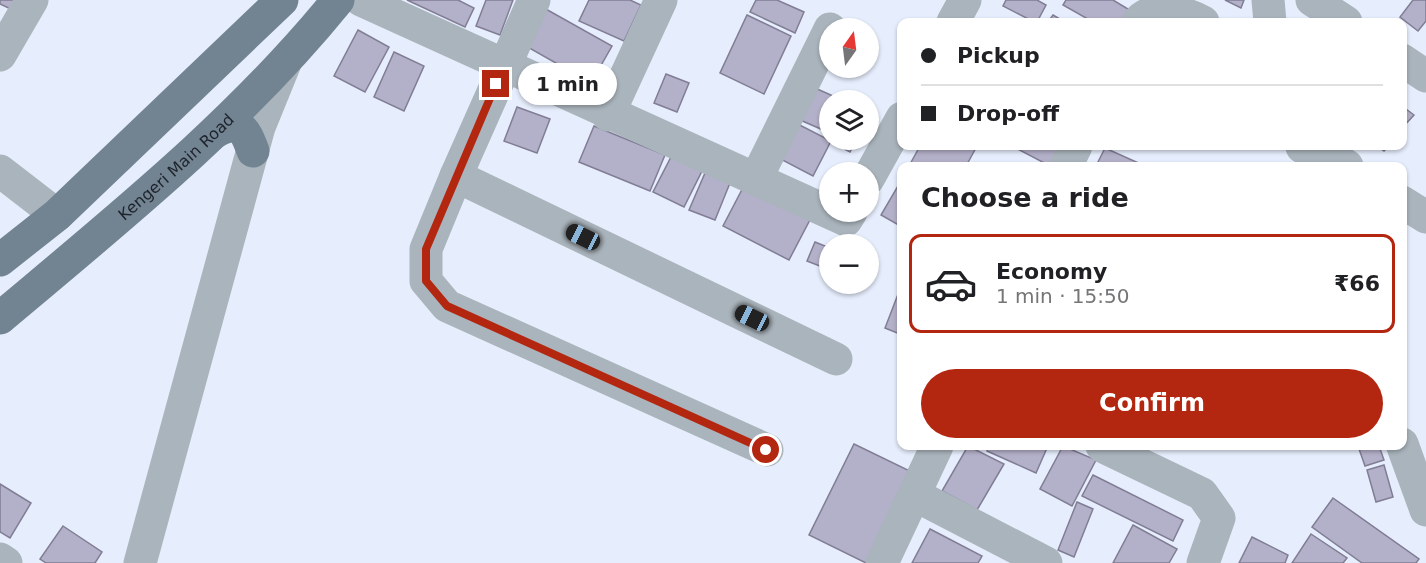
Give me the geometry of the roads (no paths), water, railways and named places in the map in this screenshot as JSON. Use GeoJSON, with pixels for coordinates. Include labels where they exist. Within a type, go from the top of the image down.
{"type":"FeatureCollection","features":[{"type":"Feature","properties":{"kind":"main road"},"geometry":{"type":"LineString","coordinates":[[0,260],[57,215],[282,0]]}},
{"type":"Feature","properties":{"kind":"main road","name":"Kengeri Main Road"},"geometry":{"type":"LineString","coordinates":[[0,318],[177,168],[285,63],[339,0]]}},
{"type":"Feature","properties":{"kind":"main road"},"geometry":{"type":"LineString","coordinates":[[215,132],[228,125],[237,126],[246,133],[253,150]]}},
{"type":"Feature","properties":{"kind":"street"},"geometry":{"type":"LineString","coordinates":[[0,55],[32,0]]}},
{"type":"Feature","properties":{"kind":"street"},"geometry":{"type":"LineString","coordinates":[[361,0],[608,115],[819,208]]}},
{"type":"Feature","properties":{"kind":"street"},"geometry":{"type":"LineString","coordinates":[[534,0],[426,249],[426,281],[447,306],[766,450]]}},
{"type":"Feature","properties":{"kind":"street"},"geometry":{"type":"LineString","coordinates":[[608,115],[661,0]]}},
{"type":"Feature","properties":{"kind":"street"},"geometry":{"type":"LineString","coordinates":[[955,18],[965,0]]}},
{"type":"Feature","properties":{"kind":"street"},"geometry":{"type":"LineString","coordinates":[[1268,0],[1270,18]]}},
{"type":"Feature","properties":{"kind":"street"},"geometry":{"type":"LineString","coordinates":[[1312,0],[1340,18]]}},
{"type":"Feature","properties":{"kind":"street"},"geometry":{"type":"LineString","coordinates":[[1143,18],[1162,11],[1188,18]]}},
{"type":"Feature","properties":{"kind":"street"},"geometry":{"type":"LineString","coordinates":[[756,179],[819,50]]}},
{"type":"Feature","properties":{"kind":"street"},"geometry":{"type":"LineString","coordinates":[[140,563],[259,127],[285,63]]}},
{"type":"Feature","properties":{"kind":"street"},"geometry":{"type":"LineString","coordinates":[[1407,63],[1426,76]]}},
{"type":"Feature","properties":{"kind":"street"},"geometry":{"type":"LineString","coordinates":[[877,162],[897,127]]}},
{"type":"Feature","properties":{"kind":"street"},"geometry":{"type":"LineString","coordinates":[[1304,153],[1340,162]]}},
{"type":"Feature","properties":{"kind":"street"},"geometry":{"type":"LineString","coordinates":[[0,171],[57,215]]}},
{"type":"Feature","properties":{"kind":"street"},"geometry":{"type":"LineString","coordinates":[[456,176],[836,359]]}},
{"type":"Feature","properties":{"kind":"street"},"geometry":{"type":"LineString","coordinates":[[1407,205],[1426,217]]}},
{"type":"Feature","properties":{"kind":"street"},"geometry":{"type":"LineString","coordinates":[[882,563],[935,450]]}},
{"type":"Feature","properties":{"kind":"street"},"geometry":{"type":"LineString","coordinates":[[1110,450],[1202,494],[1219,518],[1203,563]]}},
{"type":"Feature","properties":{"kind":"street"},"geometry":{"type":"LineString","coordinates":[[1405,450],[1423,491]]}},
{"type":"Feature","properties":{"kind":"street"},"geometry":{"type":"LineString","coordinates":[[915,495],[1046,563]]}},
{"type":"Feature","properties":{"kind":"street"},"geometry":{"type":"LineString","coordinates":[[0,559],[6,563]]}}]}
